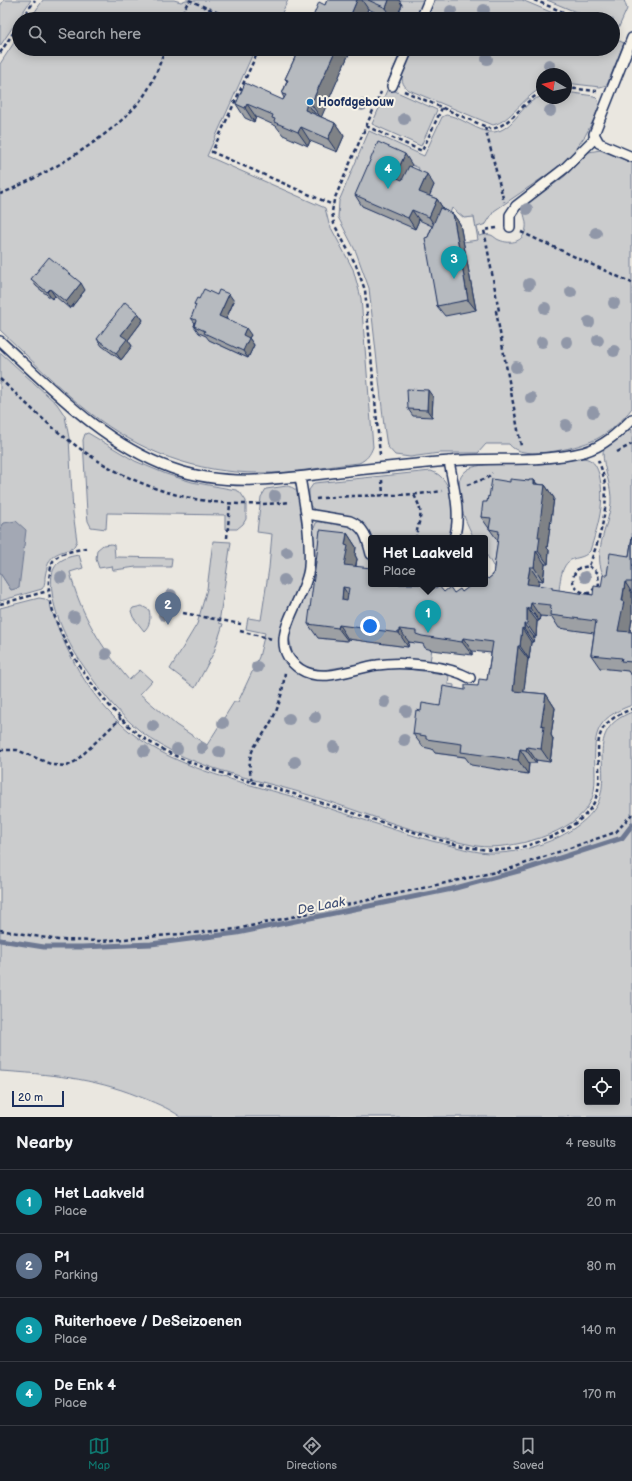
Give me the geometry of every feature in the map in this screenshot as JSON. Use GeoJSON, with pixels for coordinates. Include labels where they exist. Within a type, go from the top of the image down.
{"type":"FeatureCollection","features":[{"type":"Feature","properties":{"kind":"lane"},"geometry":{"type":"LineString","coordinates":[[424,12],[429,0]]}},
{"type":"Feature","properties":{"kind":"lane"},"geometry":{"type":"LineString","coordinates":[[632,38],[594,130],[595,138],[599,142],[632,157]]}},
{"type":"Feature","properties":{"kind":"lane"},"geometry":{"type":"LineString","coordinates":[[392,86],[405,56]]}},
{"type":"Feature","properties":{"kind":"lane"},"geometry":{"type":"LineString","coordinates":[[510,225],[510,215],[516,206],[565,168],[595,138]]}},
{"type":"Feature","properties":{"kind":"lane"},"geometry":{"type":"LineString","coordinates":[[0,341],[88,422],[121,444],[156,462],[212,478],[257,481],[450,461],[524,459],[565,456],[593,448],[609,440],[632,419]]}},
{"type":"Feature","properties":{"kind":"lane"},"geometry":{"type":"LineString","coordinates":[[450,461],[458,522],[455,535]]}},
{"type":"Feature","properties":{"kind":"lane"},"geometry":{"type":"LineString","coordinates":[[300,477],[307,514],[309,575],[305,588],[288,623],[284,642],[287,654],[291,661],[303,670],[321,675],[377,665],[399,663],[450,671],[470,678]]}},
{"type":"Feature","properties":{"kind":"lane"},"geometry":{"type":"LineString","coordinates":[[307,514],[356,523],[367,537],[368,541]]}},
{"type":"Feature","properties":{"kind":"path"},"geometry":{"type":"LineString","coordinates":[[27,12],[35,0]]}},
{"type":"Feature","properties":{"kind":"path"},"geometry":{"type":"LineString","coordinates":[[183,12],[189,0],[216,12]]}},
{"type":"Feature","properties":{"kind":"path"},"geometry":{"type":"LineString","coordinates":[[534,0],[563,12]]}},
{"type":"Feature","properties":{"kind":"path"},"geometry":{"type":"LineString","coordinates":[[0,53],[12,35]]}},
{"type":"Feature","properties":{"kind":"path"},"geometry":{"type":"LineString","coordinates":[[0,194],[47,172],[111,130],[138,104],[147,92],[162,56]]}},
{"type":"Feature","properties":{"kind":"path"},"geometry":{"type":"LineString","coordinates":[[256,56],[212,152],[333,205]]}},
{"type":"Feature","properties":{"kind":"path"},"geometry":{"type":"LineString","coordinates":[[382,467],[365,290],[356,265],[334,224],[333,205],[386,82],[491,129],[501,126],[529,99],[536,95]]}},
{"type":"Feature","properties":{"kind":"path"},"geometry":{"type":"LineString","coordinates":[[572,88],[609,94]]}},
{"type":"Feature","properties":{"kind":"path"},"geometry":{"type":"LineString","coordinates":[[366,126],[422,151],[442,108]]}},
{"type":"Feature","properties":{"kind":"path"},"geometry":{"type":"LineString","coordinates":[[485,127],[510,225]]}},
{"type":"Feature","properties":{"kind":"path"},"geometry":{"type":"LineString","coordinates":[[524,459],[496,311],[500,311],[484,230],[510,225],[632,283]]}},
{"type":"Feature","properties":{"kind":"path"},"geometry":{"type":"LineString","coordinates":[[590,566],[603,520],[606,496],[600,464],[593,448]]}},
{"type":"Feature","properties":{"kind":"path"},"geometry":{"type":"LineString","coordinates":[[414,495],[421,511],[421,518],[417,535]]}},
{"type":"Feature","properties":{"kind":"path"},"geometry":{"type":"LineString","coordinates":[[227,538],[230,504]]}},
{"type":"Feature","properties":{"kind":"path"},"geometry":{"type":"LineString","coordinates":[[86,548],[56,558],[51,565],[48,591],[59,624],[72,653],[94,687],[121,718],[137,733],[164,750],[188,762],[418,834],[473,848],[497,850],[521,848],[553,836],[568,828],[591,808],[598,787],[598,753],[601,734],[608,721],[613,717],[632,709]]}},
{"type":"Feature","properties":{"kind":"path"},"geometry":{"type":"LineString","coordinates":[[590,566],[598,573],[599,585],[589,593],[583,593],[573,584],[572,577],[579,568],[590,566]]}},
{"type":"Feature","properties":{"kind":"path"},"geometry":{"type":"LineString","coordinates":[[0,604],[48,591]]}},
{"type":"Feature","properties":{"kind":"path"},"geometry":{"type":"LineString","coordinates":[[182,613],[241,624]]}},
{"type":"Feature","properties":{"kind":"path"},"geometry":{"type":"LineString","coordinates":[[240,631],[284,642]]}},
{"type":"Feature","properties":{"kind":"path"},"geometry":{"type":"LineString","coordinates":[[252,782],[249,758],[255,744],[271,722],[279,703],[287,654]]}},
{"type":"Feature","properties":{"kind":"path"},"geometry":{"type":"LineString","coordinates":[[0,750],[17,750],[53,765],[67,766],[76,761],[121,718]]}},
{"type":"Feature","properties":{"kind":"path"},"geometry":{"type":"LineString","coordinates":[[0,930],[58,940],[102,941],[237,929],[509,869],[616,832],[632,814]]}},
{"type":"Feature","properties":{"kind":"shaded area"},"geometry":{"type":"Polygon","coordinates":[[[4,0],[31,0],[23,12],[12,12],[12,28],[0,46],[0,6],[4,0]]]}},
{"type":"Feature","properties":{"kind":"shaded area"},"geometry":{"type":"Polygon","coordinates":[[[43,0],[174,0],[181,2],[186,0],[288,0],[282,12],[35,12],[43,0]]]}},
{"type":"Feature","properties":{"kind":"shaded area"},"geometry":{"type":"Polygon","coordinates":[[[391,0],[424,0],[419,12],[394,12],[391,0]]]}},
{"type":"Feature","properties":{"kind":"shaded area"},"geometry":{"type":"Polygon","coordinates":[[[434,0],[522,0],[550,12],[429,12],[434,0]]]}},
{"type":"Feature","properties":{"kind":"shaded area"},"geometry":{"type":"Polygon","coordinates":[[[547,0],[624,0],[627,9],[620,25],[620,12],[576,12],[547,0]]]}},
{"type":"Feature","properties":{"kind":"shaded area"},"geometry":{"type":"Polygon","coordinates":[[[620,41],[624,43],[620,53],[620,41]]]}},
{"type":"Feature","properties":{"kind":"shaded area"},"geometry":{"type":"Polygon","coordinates":[[[12,46],[12,56],[252,56],[207,156],[325,208],[329,224],[353,269],[361,298],[373,447],[369,455],[359,463],[272,473],[236,472],[213,469],[169,458],[128,438],[89,412],[55,383],[0,330],[0,64],[12,46]],[[234,301],[209,340],[248,358],[224,323],[234,301]]]}},
{"type":"Feature","properties":{"kind":"shaded area"},"geometry":{"type":"Polygon","coordinates":[[[410,56],[619,56],[607,85],[600,87],[572,84],[572,68],[536,68],[536,91],[506,119],[493,125],[409,90],[402,81],[403,71],[410,56]]]}},
{"type":"Feature","properties":{"kind":"shaded area"},"geometry":{"type":"Polygon","coordinates":[[[388,88],[437,110],[421,146],[372,124],[388,88]]]}},
{"type":"Feature","properties":{"kind":"shaded area"},"geometry":{"type":"Polygon","coordinates":[[[572,93],[594,96],[598,100],[599,106],[585,136],[572,154],[557,168],[494,211],[486,224],[477,227],[479,236],[492,235],[498,240],[508,242],[520,239],[525,233],[526,228],[523,207],[565,176],[589,152],[600,150],[632,163],[632,408],[618,424],[600,437],[567,449],[539,453],[516,450],[509,444],[486,444],[478,453],[440,453],[410,457],[395,455],[387,446],[369,288],[356,252],[338,217],[339,201],[369,131],[424,156],[442,117],[446,115],[452,116],[477,128],[494,132],[507,127],[536,99],[536,104],[572,104],[572,93]],[[412,165],[362,206],[415,228],[427,202],[416,177],[419,168],[412,165]],[[452,208],[443,231],[475,310],[463,242],[478,240],[474,217],[464,218],[452,208]]]}},
{"type":"Feature","properties":{"kind":"shaded area"},"geometry":{"type":"Polygon","coordinates":[[[0,352],[57,404],[65,416],[69,438],[73,513],[77,541],[73,548],[56,554],[50,560],[45,577],[45,583],[42,589],[0,601],[0,573],[11,590],[4,523],[0,529],[0,352]]]}},
{"type":"Feature","properties":{"kind":"shaded area"},"geometry":{"type":"Polygon","coordinates":[[[628,429],[632,429],[632,568],[605,578],[601,569],[600,551],[611,503],[611,496],[604,465],[603,452],[606,447],[628,429]]]}},
{"type":"Feature","properties":{"kind":"shaded area"},"geometry":{"type":"Polygon","coordinates":[[[88,433],[135,461],[166,474],[192,482],[240,492],[246,501],[246,519],[237,529],[225,529],[225,515],[107,513],[106,529],[91,527],[88,521],[87,513],[83,440],[85,434],[88,433]]]}},
{"type":"Feature","properties":{"kind":"shaded area"},"geometry":{"type":"Polygon","coordinates":[[[583,458],[592,461],[599,474],[602,494],[596,532],[590,551],[584,556],[568,562],[565,566],[561,576],[558,600],[537,597],[539,580],[543,581],[545,564],[548,564],[500,532],[497,568],[493,566],[488,557],[488,535],[473,535],[463,513],[458,493],[461,476],[473,467],[490,464],[553,463],[583,458]]]}},
{"type":"Feature","properties":{"kind":"shaded area"},"geometry":{"type":"Polygon","coordinates":[[[431,471],[439,475],[449,490],[453,510],[452,530],[450,535],[371,535],[367,527],[360,521],[351,517],[323,513],[315,510],[309,504],[309,490],[314,483],[431,471]]]}},
{"type":"Feature","properties":{"kind":"shaded area"},"geometry":{"type":"Polygon","coordinates":[[[287,486],[291,487],[297,492],[301,508],[304,532],[305,567],[298,590],[286,614],[280,643],[300,673],[402,668],[449,675],[448,684],[454,685],[450,719],[435,753],[471,758],[494,769],[527,774],[529,763],[536,763],[536,760],[550,762],[553,739],[550,738],[555,708],[522,704],[531,642],[533,642],[534,637],[536,637],[537,621],[539,621],[540,616],[560,619],[560,628],[605,634],[600,668],[631,671],[632,705],[619,710],[610,716],[598,730],[595,748],[594,791],[591,801],[583,813],[571,823],[557,831],[523,843],[490,847],[456,842],[416,831],[315,797],[195,762],[173,752],[151,739],[125,718],[113,705],[81,662],[60,623],[56,613],[51,584],[53,571],[56,566],[71,556],[79,555],[83,568],[70,572],[74,587],[86,616],[101,643],[129,680],[140,670],[152,681],[140,694],[176,725],[207,745],[234,702],[238,702],[259,657],[265,633],[246,629],[248,618],[261,620],[269,568],[272,534],[257,532],[261,497],[266,489],[287,486]]]}},
{"type":"Feature","properties":{"kind":"shaded area"},"geometry":{"type":"Polygon","coordinates":[[[16,521],[26,530],[19,588],[11,590],[0,573],[0,529],[4,523],[16,521]]]}},
{"type":"Feature","properties":{"kind":"shaded area"},"geometry":{"type":"Polygon","coordinates":[[[320,521],[348,524],[359,531],[368,556],[368,580],[353,578],[357,559],[318,638],[347,641],[348,639],[408,647],[409,642],[425,644],[432,648],[430,662],[389,659],[323,670],[306,667],[297,660],[292,652],[289,636],[293,620],[311,584],[315,562],[313,531],[316,523],[320,521]]]}},
{"type":"Feature","properties":{"kind":"shaded area"},"geometry":{"type":"Polygon","coordinates":[[[213,541],[231,542],[219,623],[223,624],[214,652],[195,688],[170,669],[197,624],[207,589],[213,541]]]}},
{"type":"Feature","properties":{"kind":"shaded area"},"geometry":{"type":"Polygon","coordinates":[[[103,545],[114,545],[115,557],[172,558],[171,567],[136,567],[115,570],[113,570],[112,566],[99,568],[96,559],[97,550],[103,545]]]}},
{"type":"Feature","properties":{"kind":"shaded area"},"geometry":{"type":"Polygon","coordinates":[[[39,598],[45,599],[49,602],[70,655],[90,688],[102,704],[129,731],[170,757],[215,774],[307,801],[370,822],[432,841],[475,851],[498,853],[534,847],[551,841],[564,834],[585,819],[597,805],[601,792],[603,778],[603,741],[608,730],[617,720],[632,712],[632,1117],[181,1117],[155,1103],[104,1085],[53,1075],[0,1071],[0,608],[39,598]]]}},
{"type":"Feature","properties":{"kind":"shaded area"},"geometry":{"type":"Polygon","coordinates":[[[142,606],[149,610],[150,616],[149,624],[144,631],[133,617],[131,611],[133,608],[142,606]]]}},
{"type":"Feature","properties":{"kind":"building"},"geometry":{"type":"Polygon","coordinates":[[[327,0],[357,0],[352,12],[315,12],[319,2],[325,5],[327,0]]]}},
{"type":"Feature","properties":{"kind":"building"},"geometry":{"type":"Polygon","coordinates":[[[368,0],[389,0],[386,8],[368,0]]]}},
{"type":"Feature","properties":{"kind":"building"},"geometry":{"type":"Polygon","coordinates":[[[296,56],[333,56],[311,104],[307,103],[305,110],[335,123],[328,139],[301,127],[298,132],[274,122],[275,119],[272,118],[273,115],[247,104],[245,108],[236,104],[245,83],[283,100],[286,95],[282,94],[288,80],[285,79],[296,56]]]}},
{"type":"Feature","properties":{"kind":"building"},"geometry":{"type":"Polygon","coordinates":[[[378,142],[405,154],[395,177],[402,180],[409,166],[427,174],[419,192],[437,199],[429,217],[412,210],[408,218],[355,195],[378,142]]]}},
{"type":"Feature","properties":{"kind":"building"},"geometry":{"type":"Polygon","coordinates":[[[440,208],[453,214],[468,300],[437,306],[425,238],[428,237],[440,208]]]}},
{"type":"Feature","properties":{"kind":"building"},"geometry":{"type":"Polygon","coordinates":[[[49,257],[81,283],[66,302],[50,289],[47,292],[31,279],[49,257]]]}},
{"type":"Feature","properties":{"kind":"building"},"geometry":{"type":"Polygon","coordinates":[[[204,289],[217,295],[219,290],[229,294],[219,316],[246,328],[243,335],[249,338],[243,351],[204,333],[205,331],[194,326],[196,320],[191,318],[196,305],[194,304],[197,298],[199,299],[204,289]]]}},
{"type":"Feature","properties":{"kind":"building"},"geometry":{"type":"Polygon","coordinates":[[[125,302],[138,313],[121,335],[127,339],[116,353],[97,339],[125,302]]]}},
{"type":"Feature","properties":{"kind":"building"},"geometry":{"type":"Polygon","coordinates":[[[407,389],[428,390],[427,410],[408,409],[407,389]]]}},
{"type":"Feature","properties":{"kind":"building"},"geometry":{"type":"Polygon","coordinates":[[[492,479],[510,482],[510,479],[529,481],[534,480],[534,484],[545,485],[538,537],[540,537],[538,551],[536,551],[534,567],[530,567],[527,584],[593,595],[594,586],[601,587],[603,575],[607,575],[610,553],[629,556],[632,537],[632,582],[625,582],[622,601],[624,601],[618,631],[632,632],[632,662],[621,661],[622,658],[591,655],[596,621],[550,615],[551,605],[531,603],[530,608],[527,608],[527,624],[524,624],[524,629],[522,628],[520,646],[518,646],[513,691],[546,694],[541,725],[544,726],[541,749],[527,747],[526,750],[520,749],[518,760],[461,752],[462,744],[426,739],[426,736],[413,734],[416,710],[421,711],[422,703],[440,706],[443,686],[465,690],[465,685],[478,686],[479,679],[487,680],[493,642],[463,638],[462,642],[422,636],[416,634],[416,631],[399,629],[399,633],[339,625],[338,628],[308,624],[320,530],[347,533],[345,545],[348,546],[344,565],[368,568],[368,587],[431,587],[430,590],[440,587],[444,592],[450,587],[454,593],[460,589],[462,592],[469,587],[488,587],[488,579],[493,575],[499,531],[489,529],[491,518],[481,517],[483,502],[487,502],[488,496],[489,497],[492,479]],[[343,587],[342,600],[347,601],[349,588],[343,587]]]}},
{"type":"Feature","properties":{"kind":"waterway","name":"De Laak"},"geometry":{"type":"LineString","coordinates":[[0,940],[44,947],[82,947],[151,944],[237,933],[452,889],[526,869],[622,838],[632,825]]}},
{"type":"Feature","properties":{"kind":"place","name":"Hoofdgebouw"},"geometry":{"type":"Point","coordinates":[310,102]}},
{"type":"Feature","properties":{"kind":"place","name":"De Enk 4"},"geometry":{"type":"Point","coordinates":[388,189]}},
{"type":"Feature","properties":{"kind":"place","name":"Ruiterhoeve / DeSeizoenen"},"geometry":{"type":"Point","coordinates":[454,279]}},
{"type":"Feature","properties":{"kind":"place","name":"P1"},"geometry":{"type":"Point","coordinates":[168,625]}},
{"type":"Feature","properties":{"kind":"place","name":"Het Laakveld"},"geometry":{"type":"Point","coordinates":[428,633]}}]}
